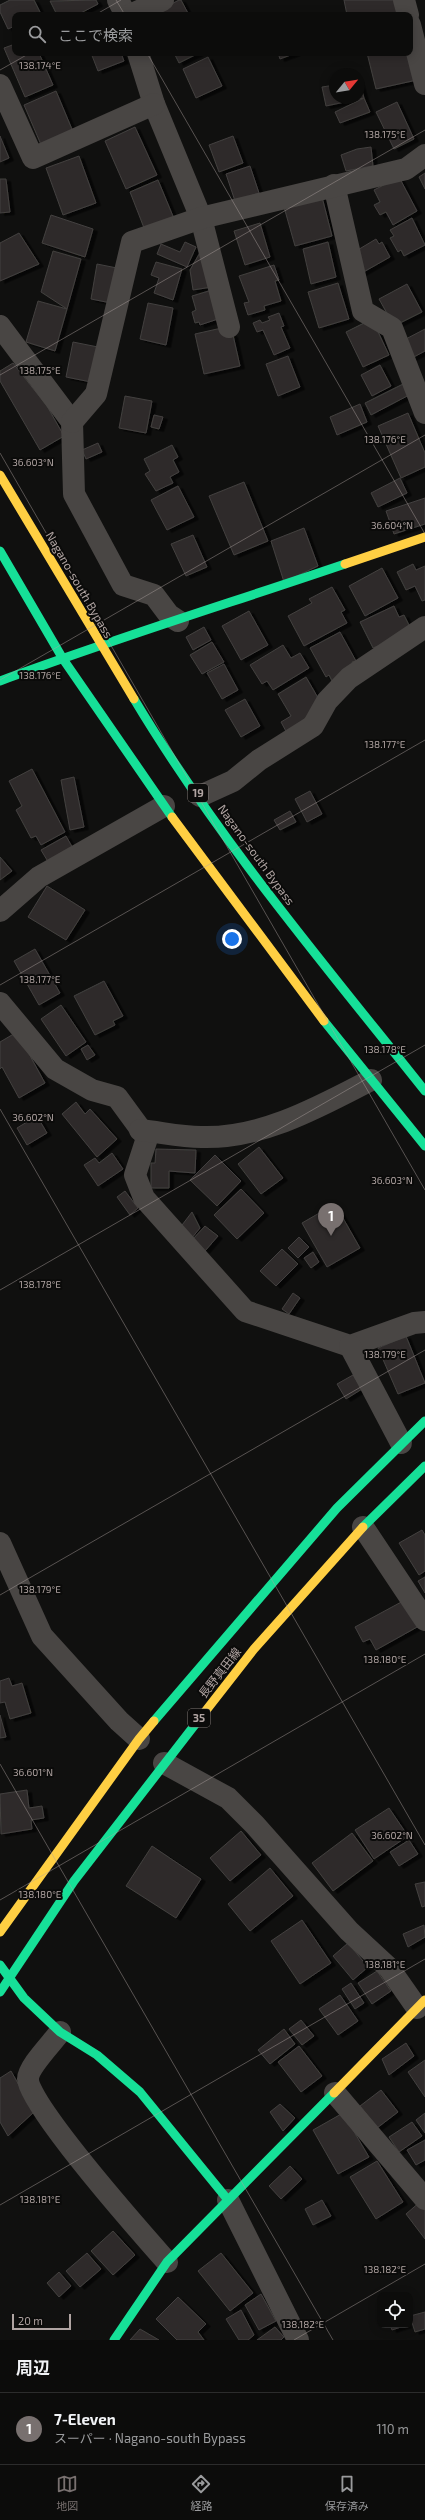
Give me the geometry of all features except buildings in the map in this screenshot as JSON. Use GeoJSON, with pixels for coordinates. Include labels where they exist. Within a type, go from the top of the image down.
{"type":"FeatureCollection","features":[{"type":"Feature","properties":{"kind":"main road","name":"Nagano-south Bypass"},"geometry":{"type":"LineString","coordinates":[[0,476],[155,734],[200,796],[245,865],[425,1091]]}},
{"type":"Feature","properties":{"kind":"main road"},"geometry":{"type":"LineString","coordinates":[[0,681],[63,659],[100,644],[178,621],[425,537]]}},
{"type":"Feature","properties":{"kind":"main road"},"geometry":{"type":"LineString","coordinates":[[0,551],[63,659],[164,806],[371,1080],[425,1146]]}},
{"type":"Feature","properties":{"kind":"main road","name":"長野真田線"},"geometry":{"type":"LineString","coordinates":[[0,1932],[139,1739],[338,1508],[400,1443],[425,1421]]}},
{"type":"Feature","properties":{"kind":"main road","name":"長野真田線"},"geometry":{"type":"LineString","coordinates":[[0,1992],[74,1881],[164,1762],[254,1649],[362,1527],[425,1466]]}},
{"type":"Feature","properties":{"kind":"main road"},"geometry":{"type":"LineString","coordinates":[[0,1965],[24,1998],[60,2032],[97,2055],[140,2092],[228,2200]]}},
{"type":"Feature","properties":{"kind":"main road"},"geometry":{"type":"LineString","coordinates":[[114,2340],[166,2262],[335,2093],[421,2004]]}},
{"type":"Feature","properties":{"kind":"street"},"geometry":{"type":"LineString","coordinates":[[118,0],[124,12]]}},
{"type":"Feature","properties":{"kind":"street"},"geometry":{"type":"LineString","coordinates":[[137,12],[163,0]]}},
{"type":"Feature","properties":{"kind":"street"},"geometry":{"type":"LineString","coordinates":[[404,0],[408,12]]}},
{"type":"Feature","properties":{"kind":"street"},"geometry":{"type":"LineString","coordinates":[[413,16],[425,15]]}},
{"type":"Feature","properties":{"kind":"street"},"geometry":{"type":"LineString","coordinates":[[413,38],[425,84]]}},
{"type":"Feature","properties":{"kind":"street"},"geometry":{"type":"LineString","coordinates":[[139,56],[154,104],[201,218],[229,327]]}},
{"type":"Feature","properties":{"kind":"street"},"geometry":{"type":"LineString","coordinates":[[0,85],[33,158],[154,104]]}},
{"type":"Feature","properties":{"kind":"street"},"geometry":{"type":"LineString","coordinates":[[72,422],[96,394],[132,242],[201,218],[406,169],[425,155]]}},
{"type":"Feature","properties":{"kind":"street"},"geometry":{"type":"LineString","coordinates":[[334,185],[363,311],[392,328],[425,414]]}},
{"type":"Feature","properties":{"kind":"street"},"geometry":{"type":"LineString","coordinates":[[0,326],[72,422],[74,494],[123,585],[154,595],[169,614],[178,621]]}},
{"type":"Feature","properties":{"kind":"street"},"geometry":{"type":"LineString","coordinates":[[200,796],[233,780],[259,760],[313,726],[327,701],[349,678],[425,627]]}},
{"type":"Feature","properties":{"kind":"street"},"geometry":{"type":"LineString","coordinates":[[0,911],[39,877],[164,806]]}},
{"type":"Feature","properties":{"kind":"street"},"geometry":{"type":"LineString","coordinates":[[0,1003],[55,1069],[92,1090],[117,1097],[147,1138],[135,1175],[144,1198],[245,1311],[350,1346],[414,1323],[425,1322]]}},
{"type":"Feature","properties":{"kind":"street"},"geometry":{"type":"LineString","coordinates":[[140,1130],[201,1137],[238,1135],[304,1115],[371,1080]]}},
{"type":"Feature","properties":{"kind":"street"},"geometry":{"type":"LineString","coordinates":[[350,1346],[400,1443]]}},
{"type":"Feature","properties":{"kind":"street"},"geometry":{"type":"LineString","coordinates":[[362,1527],[425,1620]]}},
{"type":"Feature","properties":{"kind":"street"},"geometry":{"type":"LineString","coordinates":[[0,1543],[42,1636],[119,1720],[139,1739]]}},
{"type":"Feature","properties":{"kind":"street"},"geometry":{"type":"LineString","coordinates":[[164,1762],[228,1798],[255,1825],[349,1931],[389,1968],[421,2004]]}},
{"type":"Feature","properties":{"kind":"street"},"geometry":{"type":"LineString","coordinates":[[60,2032],[29,2073],[28,2082],[44,2113],[166,2262]]}},
{"type":"Feature","properties":{"kind":"street"},"geometry":{"type":"LineString","coordinates":[[335,2093],[425,2199]]}},
{"type":"Feature","properties":{"kind":"street"},"geometry":{"type":"LineString","coordinates":[[228,2200],[298,2340]]}},
{"type":"Feature","properties":{"kind":"traffic: fast"},"geometry":{"type":"LineString","coordinates":[[0,551],[63,659],[172,817]]}},
{"type":"Feature","properties":{"kind":"traffic: fast"},"geometry":{"type":"LineString","coordinates":[[0,681],[345,564]]}},
{"type":"Feature","properties":{"kind":"traffic: fast"},"geometry":{"type":"LineString","coordinates":[[134,699],[166,751],[236,851],[273,900],[425,1091]]}},
{"type":"Feature","properties":{"kind":"traffic: fast"},"geometry":{"type":"LineString","coordinates":[[324,1021],[425,1146]]}},
{"type":"Feature","properties":{"kind":"traffic: fast"},"geometry":{"type":"LineString","coordinates":[[154,1721],[337,1508],[425,1421]]}},
{"type":"Feature","properties":{"kind":"traffic: fast"},"geometry":{"type":"LineString","coordinates":[[363,1527],[425,1466]]}},
{"type":"Feature","properties":{"kind":"traffic: fast"},"geometry":{"type":"LineString","coordinates":[[0,1992],[74,1881],[197,1722]]}},
{"type":"Feature","properties":{"kind":"traffic: fast"},"geometry":{"type":"LineString","coordinates":[[0,1965],[24,1998],[60,2032],[97,2055],[140,2092],[228,2200]]}},
{"type":"Feature","properties":{"kind":"traffic: fast"},"geometry":{"type":"LineString","coordinates":[[114,2340],[167,2262],[334,2093]]}},
{"type":"Feature","properties":{"kind":"traffic: slow"},"geometry":{"type":"LineString","coordinates":[[0,475],[134,699]]}},
{"type":"Feature","properties":{"kind":"traffic: slow"},"geometry":{"type":"LineString","coordinates":[[345,564],[425,537]]}},
{"type":"Feature","properties":{"kind":"traffic: slow"},"geometry":{"type":"LineString","coordinates":[[172,817],[324,1021]]}},
{"type":"Feature","properties":{"kind":"traffic: slow"},"geometry":{"type":"LineString","coordinates":[[197,1722],[254,1649],[363,1527]]}},
{"type":"Feature","properties":{"kind":"traffic: slow"},"geometry":{"type":"LineString","coordinates":[[0,1932],[139,1739],[154,1721]]}},
{"type":"Feature","properties":{"kind":"traffic: slow"},"geometry":{"type":"LineString","coordinates":[[334,2093],[425,2000]]}},
{"type":"Feature","properties":{"kind":"place","name":"7-Eleven"},"geometry":{"type":"Point","coordinates":[331,1236]}}]}
